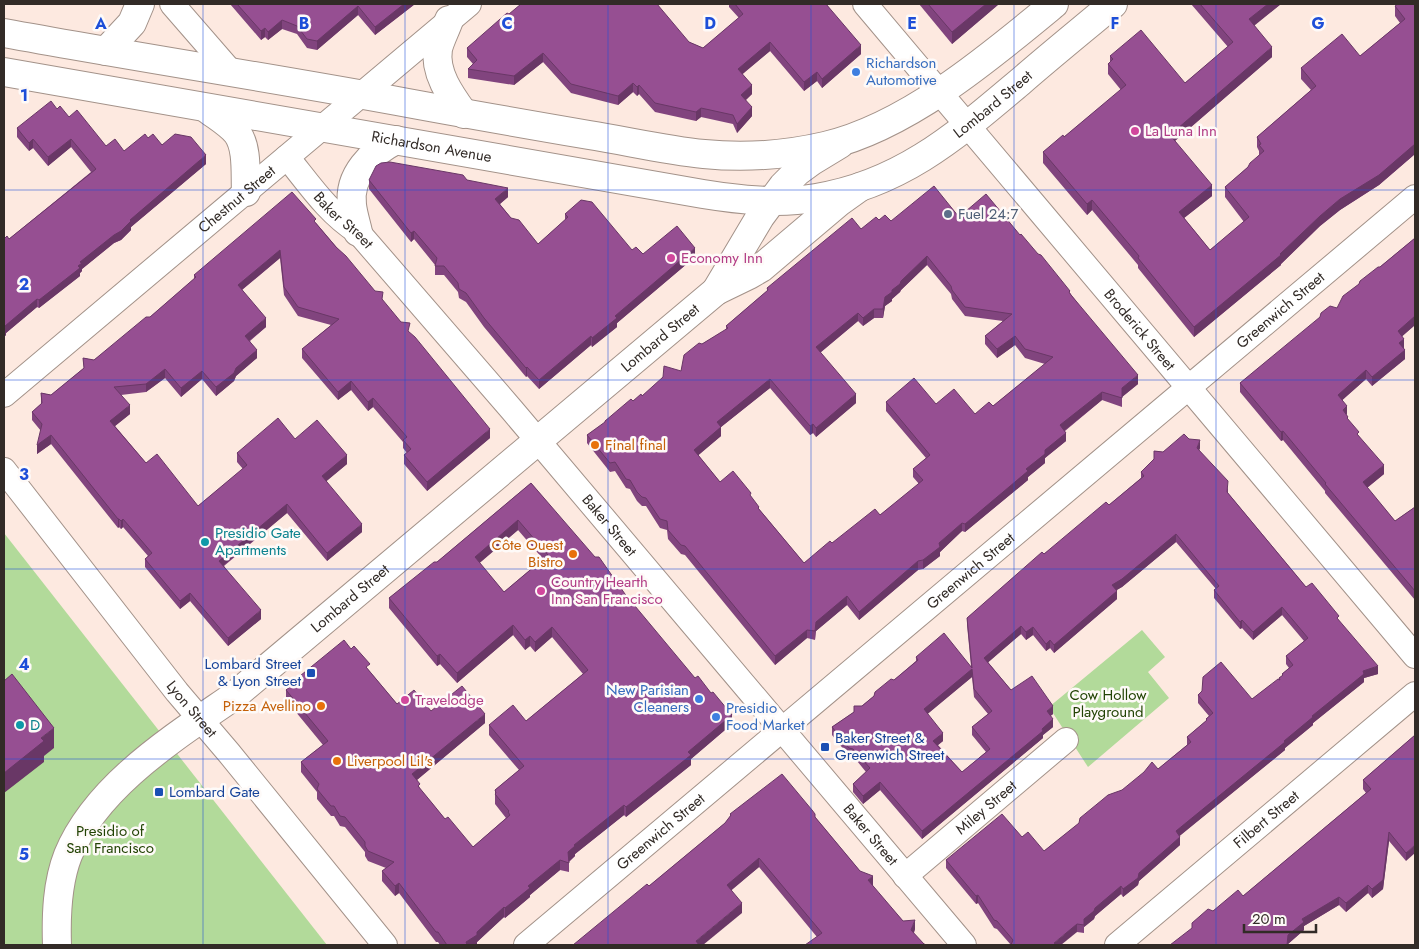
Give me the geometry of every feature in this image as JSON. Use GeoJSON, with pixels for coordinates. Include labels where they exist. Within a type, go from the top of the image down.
{"type":"FeatureCollection","features":[{"type":"Feature","properties":{"kind":"main road"},"geometry":{"type":"LineString","coordinates":[[106,51],[132,23],[140,4]]}},
{"type":"Feature","properties":{"kind":"main road","name":"Lombard Street"},"geometry":{"type":"LineString","coordinates":[[716,291],[771,200],[797,172],[848,140],[892,120],[940,91],[991,56],[1054,4]]}},
{"type":"Feature","properties":{"kind":"main road","name":"Lombard Street"},"geometry":{"type":"LineString","coordinates":[[57,945],[56,919],[62,877],[68,856],[88,819],[102,802],[137,768],[234,696],[716,291],[761,268],[839,202],[860,187],[906,168],[940,147],[968,126],[1113,4]]}},
{"type":"Feature","properties":{"kind":"main road"},"geometry":{"type":"LineString","coordinates":[[459,12],[438,50],[439,70],[447,91],[464,114]]}},
{"type":"Feature","properties":{"kind":"main road"},"geometry":{"type":"LineString","coordinates":[[4,33],[464,114],[712,155],[747,155],[797,151],[848,140]]}},
{"type":"Feature","properties":{"kind":"main road","name":"Richardson Avenue"},"geometry":{"type":"LineString","coordinates":[[4,72],[703,194],[747,200],[817,198],[860,187]]}},
{"type":"Feature","properties":{"kind":"main road"},"geometry":{"type":"LineString","coordinates":[[205,107],[228,124],[237,133],[242,142],[246,192]]}},
{"type":"Feature","properties":{"kind":"main road"},"geometry":{"type":"LineString","coordinates":[[358,232],[352,204],[352,189],[356,177],[371,156],[382,147],[396,140]]}},
{"type":"Feature","properties":{"kind":"street"},"geometry":{"type":"LineString","coordinates":[[172,4],[232,73]]}},
{"type":"Feature","properties":{"kind":"street","name":"Broderick Street"},"geometry":{"type":"LineString","coordinates":[[865,4],[1415,656]]}},
{"type":"Feature","properties":{"kind":"street","name":"Chestnut Street"},"geometry":{"type":"LineString","coordinates":[[4,396],[459,12]]}},
{"type":"Feature","properties":{"kind":"street","name":"Baker Street"},"geometry":{"type":"LineString","coordinates":[[287,157],[324,203],[346,225],[358,232],[538,440],[964,945]]}},
{"type":"Feature","properties":{"kind":"street","name":"Greenwich Street"},"geometry":{"type":"LineString","coordinates":[[526,945],[1415,197]]}},
{"type":"Feature","properties":{"kind":"street","name":"Lyon Street"},"geometry":{"type":"LineString","coordinates":[[4,470],[201,719],[385,945]]}},
{"type":"Feature","properties":{"kind":"street","name":"Filbert Street"},"geometry":{"type":"LineString","coordinates":[[1116,945],[1415,694]]}},
{"type":"Feature","properties":{"kind":"street","name":"Miley Street"},"geometry":{"type":"LineString","coordinates":[[905,876],[1066,740]]}},
{"type":"Feature","properties":{"kind":"green space","name":"Presidio of San Francisco"},"geometry":{"type":"Polygon","coordinates":[[[4,533],[327,945],[4,945],[4,533]]]}},
{"type":"Feature","properties":{"kind":"green space","name":"Cow Hollow Playground"},"geometry":{"type":"Polygon","coordinates":[[[1142,630],[1165,657],[1148,672],[1169,698],[1088,767],[1049,707],[1142,630]]]}},
{"type":"Feature","properties":{"kind":"building"},"geometry":{"type":"Polygon","coordinates":[[[237,4],[404,4],[375,27],[358,6],[317,41],[307,39],[297,26],[282,20],[268,32],[265,28],[261,31],[237,4]]]}},
{"type":"Feature","properties":{"kind":"building"},"geometry":{"type":"Polygon","coordinates":[[[521,4],[657,4],[689,42],[703,48],[743,14],[735,4],[826,4],[861,45],[822,79],[817,72],[804,82],[770,42],[738,69],[752,85],[741,95],[752,107],[737,124],[733,115],[701,108],[696,112],[655,103],[639,85],[637,87],[633,83],[618,96],[571,84],[543,53],[514,76],[468,69],[477,60],[467,48],[507,13],[509,14],[521,4]]]}},
{"type":"Feature","properties":{"kind":"building"},"geometry":{"type":"Polygon","coordinates":[[[928,4],[986,4],[952,32],[928,4]]]}},
{"type":"Feature","properties":{"kind":"building"},"geometry":{"type":"Polygon","coordinates":[[[1200,4],[1268,4],[1249,19],[1272,47],[1170,135],[1212,185],[1179,212],[1210,250],[1249,217],[1225,187],[1264,151],[1259,145],[1261,144],[1257,137],[1316,86],[1301,68],[1342,34],[1360,56],[1405,19],[1395,6],[1398,4],[1415,4],[1415,144],[1379,175],[1340,199],[1281,255],[1194,327],[1138,258],[1139,256],[1092,200],[1087,204],[1043,152],[1063,135],[1064,137],[1126,85],[1108,64],[1113,59],[1110,56],[1141,30],[1185,83],[1233,42],[1200,4]]]}},
{"type":"Feature","properties":{"kind":"building"},"geometry":{"type":"Polygon","coordinates":[[[51,101],[57,109],[60,106],[69,117],[77,110],[106,146],[115,139],[124,151],[145,134],[148,138],[153,134],[162,145],[175,134],[191,137],[206,155],[130,220],[121,231],[80,262],[82,263],[78,266],[80,268],[39,300],[37,299],[4,328],[4,239],[7,236],[9,239],[96,169],[71,139],[48,157],[33,139],[29,143],[17,128],[51,101]]]}},
{"type":"Feature","properties":{"kind":"building"},"geometry":{"type":"Polygon","coordinates":[[[390,162],[463,175],[467,180],[508,188],[495,199],[511,218],[519,220],[538,244],[568,217],[565,214],[581,200],[592,202],[632,250],[636,247],[643,254],[677,226],[695,248],[615,316],[617,318],[592,338],[591,336],[539,380],[526,368],[484,318],[466,293],[459,289],[458,283],[444,266],[435,266],[437,258],[414,231],[411,233],[369,180],[376,166],[381,163],[390,162]]]}},
{"type":"Feature","properties":{"kind":"building"},"geometry":{"type":"Polygon","coordinates":[[[934,186],[959,217],[986,194],[1020,235],[1041,255],[1070,291],[1071,295],[1138,375],[1122,388],[1122,398],[1102,392],[1060,425],[1066,433],[1045,450],[1045,454],[1026,469],[1028,471],[965,524],[962,523],[939,543],[940,547],[923,560],[918,561],[859,612],[847,596],[816,622],[815,631],[807,630],[775,656],[685,546],[681,545],[668,530],[667,521],[660,519],[646,498],[637,492],[615,462],[610,463],[587,435],[631,399],[633,401],[641,394],[642,396],[663,377],[664,366],[681,371],[684,355],[699,343],[702,344],[728,328],[726,326],[768,290],[767,288],[852,218],[861,229],[876,217],[879,220],[885,215],[891,221],[934,186]],[[927,256],[885,297],[883,309],[874,309],[863,318],[858,313],[816,347],[856,394],[816,428],[813,424],[810,426],[770,379],[717,422],[721,427],[694,450],[720,482],[733,471],[751,493],[750,495],[758,508],[804,563],[830,541],[832,543],[875,509],[880,515],[923,480],[913,469],[930,455],[886,402],[914,378],[936,404],[954,389],[975,414],[989,402],[993,406],[1053,357],[1025,349],[1015,336],[997,349],[985,336],[1012,314],[965,307],[927,256]]]}},
{"type":"Feature","properties":{"kind":"building"},"geometry":{"type":"Polygon","coordinates":[[[292,192],[316,219],[314,221],[375,291],[383,292],[382,299],[401,322],[410,323],[408,331],[415,337],[490,429],[427,482],[404,455],[411,449],[403,440],[407,437],[373,398],[368,402],[351,381],[338,392],[302,349],[339,319],[298,307],[284,287],[280,250],[238,285],[266,318],[245,336],[257,350],[236,368],[234,373],[216,387],[202,371],[181,388],[165,369],[146,384],[114,387],[130,405],[110,421],[146,463],[157,454],[198,506],[247,465],[237,453],[278,418],[295,439],[317,420],[347,455],[322,476],[362,524],[327,553],[287,504],[219,561],[261,610],[228,638],[190,593],[180,601],[145,559],[152,553],[123,519],[121,521],[118,519],[51,435],[37,445],[42,424],[32,412],[42,403],[41,393],[51,395],[84,368],[83,358],[94,360],[146,317],[150,317],[196,277],[194,275],[292,192]]]}},
{"type":"Feature","properties":{"kind":"building"},"geometry":{"type":"Polygon","coordinates":[[[1415,238],[1415,316],[1398,331],[1404,339],[1399,343],[1405,350],[1372,377],[1366,370],[1338,395],[1347,406],[1343,410],[1359,432],[1357,434],[1384,465],[1363,482],[1395,521],[1415,507],[1415,591],[1283,431],[1281,432],[1240,383],[1320,317],[1321,313],[1330,306],[1337,308],[1343,296],[1415,238]]]}},
{"type":"Feature","properties":{"kind":"building"},"geometry":{"type":"Polygon","coordinates":[[[1184,434],[1189,439],[1200,440],[1197,448],[1228,481],[1227,492],[1306,587],[1312,583],[1339,616],[1337,618],[1378,666],[1363,671],[1364,674],[1312,716],[1285,742],[1176,831],[1180,837],[1139,873],[1138,878],[1123,889],[1121,886],[1095,908],[1084,919],[1084,925],[1077,924],[1054,945],[1011,945],[1013,940],[994,920],[978,895],[976,896],[946,860],[1002,814],[1022,837],[1028,832],[1044,851],[1079,823],[1080,818],[1108,795],[1122,790],[1144,772],[1152,762],[1158,769],[1191,742],[1187,737],[1213,713],[1198,695],[1202,691],[1203,677],[1221,662],[1252,699],[1278,679],[1280,680],[1279,678],[1282,674],[1293,665],[1286,656],[1308,638],[1282,607],[1253,632],[1242,620],[1240,622],[1214,590],[1219,586],[1176,534],[1122,579],[1112,585],[1117,591],[1054,645],[1050,640],[1046,644],[1033,627],[1026,632],[1021,626],[984,658],[1011,690],[1032,676],[1053,706],[1047,711],[1053,719],[1042,729],[1043,731],[922,831],[880,782],[863,796],[853,784],[870,768],[853,749],[849,748],[832,727],[854,712],[854,706],[862,706],[874,696],[875,692],[891,679],[894,680],[918,660],[916,657],[944,633],[972,668],[967,618],[1042,552],[1044,554],[1106,502],[1109,505],[1144,476],[1141,472],[1154,459],[1154,451],[1163,452],[1184,434]],[[972,669],[924,709],[943,733],[933,741],[962,772],[990,749],[972,727],[992,711],[974,689],[972,669]]]}},
{"type":"Feature","properties":{"kind":"building"},"geometry":{"type":"Polygon","coordinates":[[[531,483],[595,557],[599,557],[625,594],[695,678],[698,676],[732,715],[688,752],[691,755],[626,807],[624,805],[574,845],[568,852],[569,863],[560,860],[528,886],[530,888],[504,907],[477,932],[477,935],[466,942],[467,945],[447,945],[399,883],[395,886],[382,871],[394,862],[368,851],[365,842],[345,817],[340,816],[334,806],[331,806],[317,789],[319,784],[301,762],[328,741],[286,690],[297,681],[295,680],[344,640],[351,649],[354,646],[370,664],[366,667],[397,704],[414,690],[431,711],[462,686],[485,714],[412,774],[420,784],[418,786],[445,819],[448,817],[473,847],[510,815],[509,811],[495,794],[495,790],[524,766],[489,725],[513,705],[526,721],[588,670],[552,627],[535,642],[530,636],[525,640],[513,625],[457,673],[440,654],[437,656],[389,598],[434,562],[437,562],[531,483]],[[518,520],[475,557],[504,592],[548,555],[518,520]]]}},
{"type":"Feature","properties":{"kind":"building","name":"D"},"geometry":{"type":"Polygon","coordinates":[[[12,674],[54,728],[41,738],[44,741],[4,773],[4,681],[12,674]]]}},
{"type":"Feature","properties":{"kind":"building"},"geometry":{"type":"Polygon","coordinates":[[[1415,735],[1415,845],[1406,853],[1389,832],[1383,880],[1372,889],[1368,885],[1346,903],[1339,897],[1302,919],[1304,922],[1288,935],[1287,945],[1170,945],[1192,928],[1192,923],[1208,909],[1213,911],[1238,890],[1243,896],[1371,789],[1363,780],[1415,735]]]}},
{"type":"Feature","properties":{"kind":"building"},"geometry":{"type":"Polygon","coordinates":[[[782,774],[860,871],[873,876],[868,880],[903,921],[915,920],[911,930],[927,945],[805,945],[822,933],[759,858],[727,885],[742,903],[696,941],[699,945],[573,945],[647,884],[649,886],[725,823],[730,814],[782,774]]]}},
{"type":"Feature","properties":{"kind":"place","name":"Richardson Automotive"},"geometry":{"type":"Point","coordinates":[856,72]}},
{"type":"Feature","properties":{"kind":"place","name":"La Luna Inn"},"geometry":{"type":"Point","coordinates":[1135,131]}},
{"type":"Feature","properties":{"kind":"place","name":"Fuel 24:7"},"geometry":{"type":"Point","coordinates":[948,214]}},
{"type":"Feature","properties":{"kind":"place","name":"Economy Inn"},"geometry":{"type":"Point","coordinates":[671,258]}},
{"type":"Feature","properties":{"kind":"place","name":"Final final"},"geometry":{"type":"Point","coordinates":[595,445]}},
{"type":"Feature","properties":{"kind":"place","name":"Presidio Gate Apartments"},"geometry":{"type":"Point","coordinates":[205,542]}},
{"type":"Feature","properties":{"kind":"place","name":"Côte Ouest Bistro"},"geometry":{"type":"Point","coordinates":[573,554]}},
{"type":"Feature","properties":{"kind":"place","name":"Country Hearth Inn San Francisco"},"geometry":{"type":"Point","coordinates":[541,591]}},
{"type":"Feature","properties":{"kind":"place","name":"Lombard Street & Lyon Street"},"geometry":{"type":"Point","coordinates":[311,673]}},
{"type":"Feature","properties":{"kind":"place","name":"New Parisian Cleaners"},"geometry":{"type":"Point","coordinates":[699,699]}},
{"type":"Feature","properties":{"kind":"place","name":"Travelodge"},"geometry":{"type":"Point","coordinates":[405,700]}},
{"type":"Feature","properties":{"kind":"place","name":"Pizza Avellino"},"geometry":{"type":"Point","coordinates":[321,706]}},
{"type":"Feature","properties":{"kind":"place","name":"Presidio Food Market"},"geometry":{"type":"Point","coordinates":[716,717]}},
{"type":"Feature","properties":{"kind":"place","name":"D"},"geometry":{"type":"Point","coordinates":[20,725]}},
{"type":"Feature","properties":{"kind":"place","name":"Baker Street & Greenwich Street"},"geometry":{"type":"Point","coordinates":[825,747]}},
{"type":"Feature","properties":{"kind":"place","name":"Liverpool Lil's"},"geometry":{"type":"Point","coordinates":[337,761]}},
{"type":"Feature","properties":{"kind":"place","name":"Lombard Gate"},"geometry":{"type":"Point","coordinates":[159,792]}}]}
